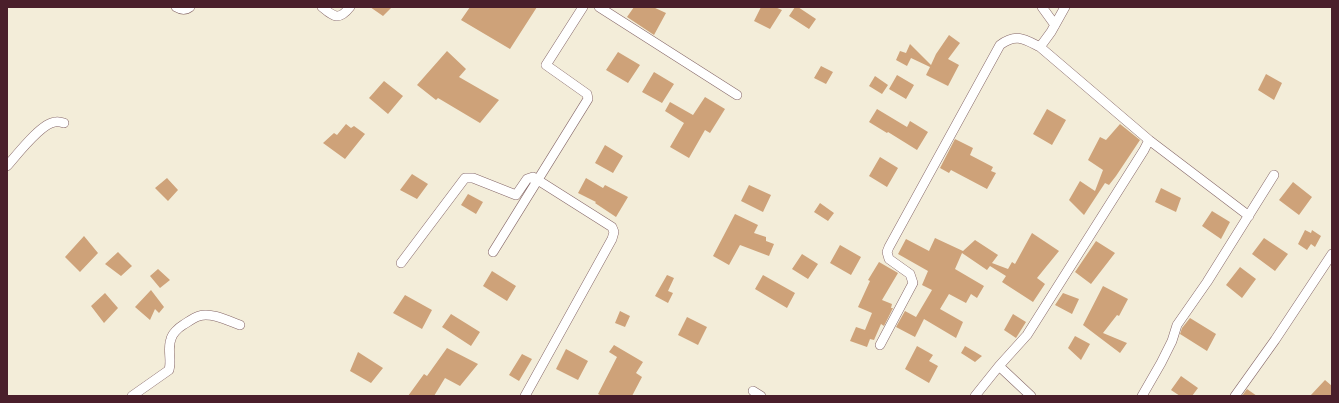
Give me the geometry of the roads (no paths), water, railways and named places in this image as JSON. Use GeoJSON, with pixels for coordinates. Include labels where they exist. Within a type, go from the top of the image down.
{"type":"FeatureCollection","features":[{"type":"Feature","properties":{"kind":"street"},"geometry":{"type":"LineString","coordinates":[[176,7],[181,10],[190,7]]}},
{"type":"Feature","properties":{"kind":"street"},"geometry":{"type":"LineString","coordinates":[[322,7],[332,15],[338,17],[344,15],[350,7]]}},
{"type":"Feature","properties":{"kind":"street"},"geometry":{"type":"LineString","coordinates":[[493,252],[588,99],[587,94],[546,65],[583,7]]}},
{"type":"Feature","properties":{"kind":"street"},"geometry":{"type":"LineString","coordinates":[[598,7],[737,95]]}},
{"type":"Feature","properties":{"kind":"street"},"geometry":{"type":"LineString","coordinates":[[1042,7],[1055,24]]}},
{"type":"Feature","properties":{"kind":"street"},"geometry":{"type":"LineString","coordinates":[[1040,47],[1065,7]]}},
{"type":"Feature","properties":{"kind":"street"},"geometry":{"type":"LineString","coordinates":[[880,345],[913,283],[910,274],[891,262],[887,256],[887,252],[1000,45],[1008,40],[1022,38],[1040,47],[1149,140],[1249,216]]}},
{"type":"Feature","properties":{"kind":"street"},"geometry":{"type":"LineString","coordinates":[[7,166],[34,135],[48,124],[54,122],[64,123]]}},
{"type":"Feature","properties":{"kind":"street"},"geometry":{"type":"LineString","coordinates":[[975,396],[1027,335],[1149,140]]}},
{"type":"Feature","properties":{"kind":"street"},"geometry":{"type":"LineString","coordinates":[[1142,396],[1161,364],[1177,326],[1249,216],[1274,174]]}},
{"type":"Feature","properties":{"kind":"street"},"geometry":{"type":"LineString","coordinates":[[401,263],[466,178],[473,178],[516,195],[527,179],[533,177],[612,227],[614,232],[612,239],[526,396]]}},
{"type":"Feature","properties":{"kind":"street"},"geometry":{"type":"LineString","coordinates":[[1235,396],[1275,340],[1332,254]]}},
{"type":"Feature","properties":{"kind":"street"},"geometry":{"type":"LineString","coordinates":[[132,396],[169,370],[169,347],[171,338],[179,328],[189,321],[199,316],[207,315],[240,325]]}},
{"type":"Feature","properties":{"kind":"street"},"geometry":{"type":"LineString","coordinates":[[999,366],[1031,396]]}},
{"type":"Feature","properties":{"kind":"street"},"geometry":{"type":"LineString","coordinates":[[753,391],[762,396]]}}]}
